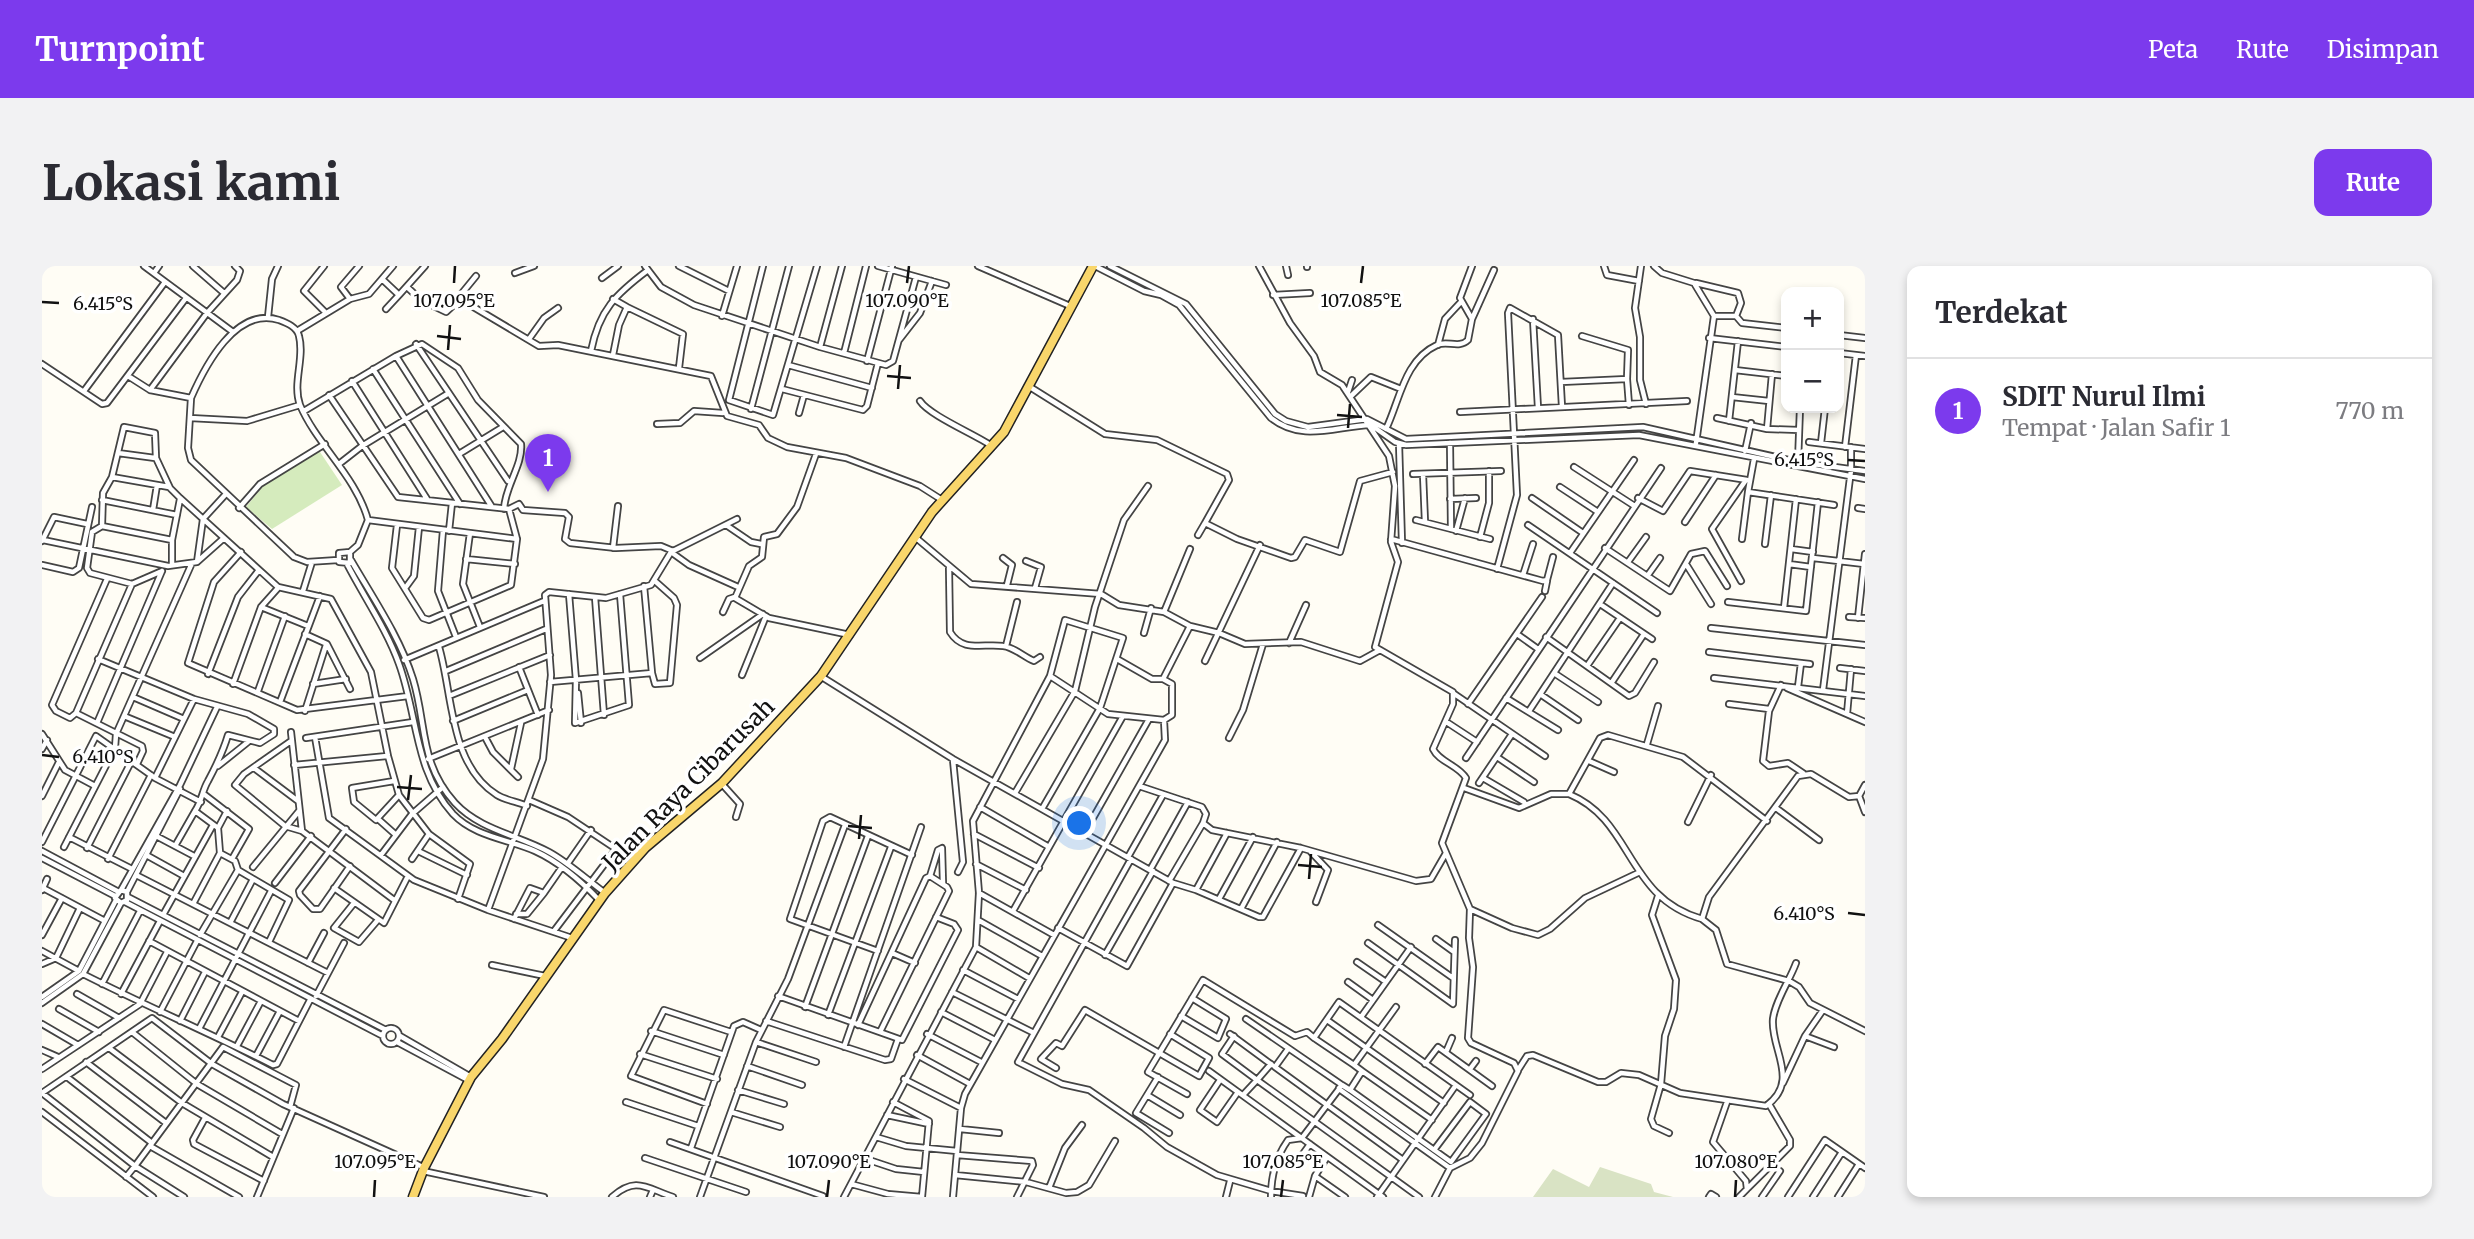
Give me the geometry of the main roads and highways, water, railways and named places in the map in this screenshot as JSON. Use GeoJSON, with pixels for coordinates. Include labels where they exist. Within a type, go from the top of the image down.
{"type":"FeatureCollection","features":[{"type":"Feature","properties":{"kind":"main road","name":"Jalan Raya Cibarusah"},"geometry":{"type":"LineString","coordinates":[[413,1197],[423,1169],[470,1079],[602,897],[645,848],[722,783],[821,676],[914,537],[942,500],[993,447],[1016,414],[1094,266]]}},
{"type":"Feature","properties":{"kind":"place","name":"SDIT Nurul Ilmi"},"geometry":{"type":"Point","coordinates":[548,492]}}]}
